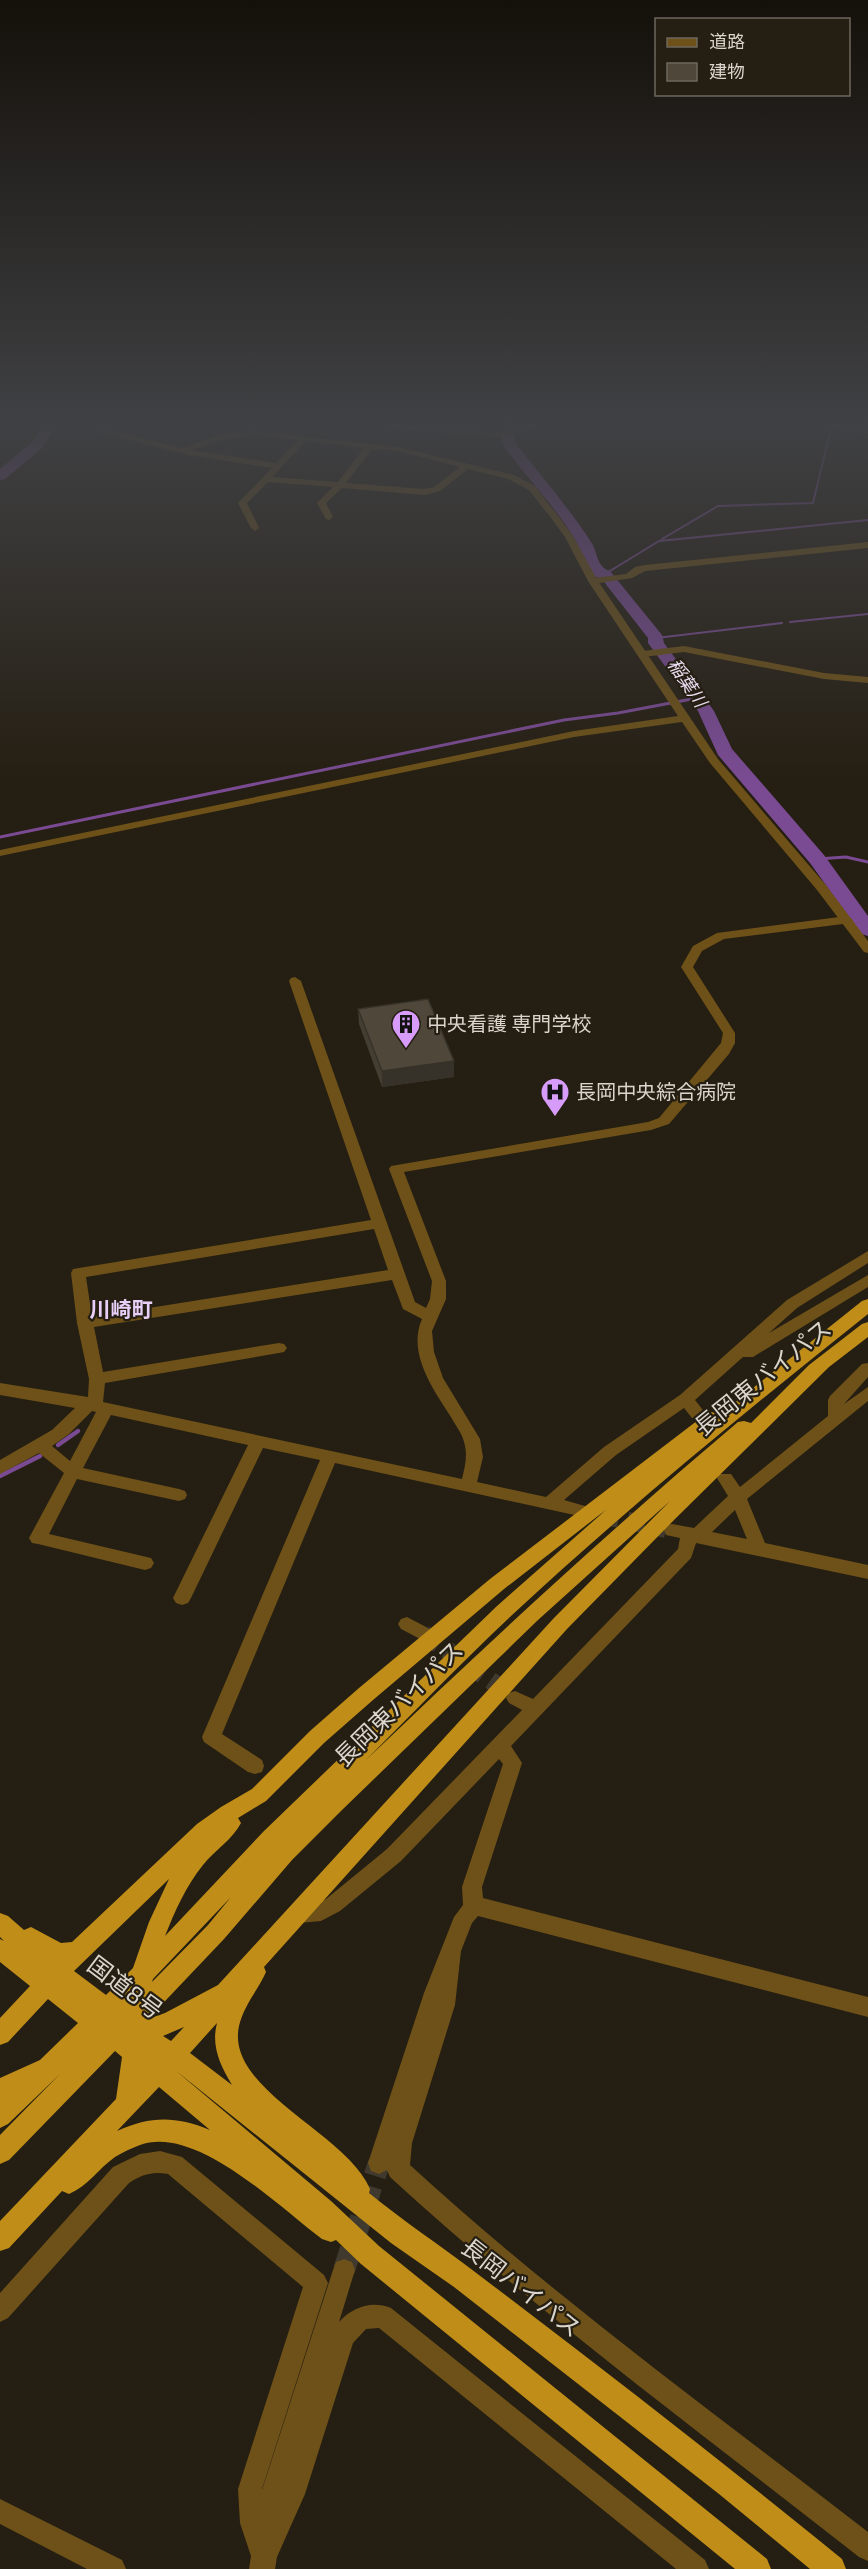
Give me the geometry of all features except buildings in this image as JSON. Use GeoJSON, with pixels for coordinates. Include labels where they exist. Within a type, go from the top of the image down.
{"type":"FeatureCollection","features":[{"type":"Feature","properties":{"kind":"highway","name":"長岡東バイパス"},"geometry":{"type":"LineString","coordinates":[[2,2149],[128,2040],[248,1892],[529,1615],[652,1505],[823,1363],[865,1315]]}},
{"type":"Feature","properties":{"kind":"highway","name":"長岡東バイパス"},"geometry":{"type":"LineString","coordinates":[[0,2116],[197,1919],[272,1838],[504,1611],[618,1510],[865,1315]]}},
{"type":"Feature","properties":{"kind":"highway"},"geometry":{"type":"LineString","coordinates":[[127,2104],[128,2040],[150,1948],[185,1872],[201,1854],[358,1701],[497,1584],[814,1339],[865,1315]]}},
{"type":"Feature","properties":{"kind":"highway"},"geometry":{"type":"LineString","coordinates":[[0,2241],[203,2023],[226,1992],[560,1624],[668,1514],[823,1363]]}},
{"type":"Feature","properties":{"kind":"highway"},"geometry":{"type":"LineString","coordinates":[[0,2034],[77,1952],[205,1831],[259,1795]]}},
{"type":"Feature","properties":{"kind":"highway"},"geometry":{"type":"LineString","coordinates":[[0,1912],[40,1945],[58,1953],[77,1952]]}},
{"type":"Feature","properties":{"kind":"highway"},"geometry":{"type":"LineString","coordinates":[[299,1914],[243,1991],[232,2013],[227,2032],[227,2048],[244,2081],[320,2148],[400,2234]]}},
{"type":"Feature","properties":{"kind":"highway"},"geometry":{"type":"LineString","coordinates":[[0,1923],[52,1978],[128,2040],[165,2062],[370,2255],[757,2569]]}},
{"type":"Feature","properties":{"kind":"highway"},"geometry":{"type":"LineString","coordinates":[[0,1949],[52,1978]]}},
{"type":"Feature","properties":{"kind":"highway"},"geometry":{"type":"LineString","coordinates":[[0,2091],[29,2075],[128,2040],[171,2022],[226,1992]]}},
{"type":"Feature","properties":{"kind":"highway","name":"長岡バイパス"},"geometry":{"type":"LineString","coordinates":[[165,2062],[400,2234],[464,2278],[729,2484],[832,2569]]}},
{"type":"Feature","properties":{"kind":"highway"},"geometry":{"type":"LineString","coordinates":[[0,2241],[42,2212],[76,2175],[104,2150],[139,2132],[156,2129],[198,2136],[219,2145],[311,2216],[370,2255]]}},
{"type":"Feature","properties":{"kind":"street"},"geometry":{"type":"LineString","coordinates":[[574,544],[714,761],[847,920],[868,949]]}},
{"type":"Feature","properties":{"kind":"street"},"geometry":{"type":"LineString","coordinates":[[596,581],[629,576],[638,569],[868,545]]}},
{"type":"Feature","properties":{"kind":"street"},"geometry":{"type":"LineString","coordinates":[[646,654],[684,649],[824,676],[868,680]]}},
{"type":"Feature","properties":{"kind":"street"},"geometry":{"type":"LineString","coordinates":[[0,853],[574,734],[685,718]]}},
{"type":"Feature","properties":{"kind":"street"},"geometry":{"type":"LineString","coordinates":[[468,1486],[475,1457],[472,1439],[435,1378],[426,1352],[424,1331],[438,1299],[439,1281],[396,1169],[651,1126],[664,1121],[724,1051],[728,1043],[729,1033],[687,967],[697,949],[722,936],[847,920]]}},
{"type":"Feature","properties":{"kind":"street"},"geometry":{"type":"LineString","coordinates":[[295,981],[408,1305],[431,1317]]}},
{"type":"Feature","properties":{"kind":"street"},"geometry":{"type":"LineString","coordinates":[[0,1468],[40,1445],[76,1419],[87,1405],[96,1400],[97,1379],[85,1323],[78,1274],[379,1223]]}},
{"type":"Feature","properties":{"kind":"street"},"geometry":{"type":"LineString","coordinates":[[550,1503],[610,1451],[686,1399],[792,1304],[868,1256]]}},
{"type":"Feature","properties":{"kind":"street"},"geometry":{"type":"LineString","coordinates":[[85,1323],[397,1274]]}},
{"type":"Feature","properties":{"kind":"street"},"geometry":{"type":"LineString","coordinates":[[715,1373],[868,1280]]}},
{"type":"Feature","properties":{"kind":"street"},"geometry":{"type":"LineString","coordinates":[[97,1379],[279,1348]]}},
{"type":"Feature","properties":{"kind":"street"},"geometry":{"type":"LineString","coordinates":[[837,1419],[836,1400],[868,1368]]}},
{"type":"Feature","properties":{"kind":"street"},"geometry":{"type":"LineString","coordinates":[[0,1389],[106,1408],[579,1510]]}},
{"type":"Feature","properties":{"kind":"street"},"geometry":{"type":"LineString","coordinates":[[299,1914],[321,1912],[355,1889],[394,1855],[685,1553],[688,1546],[687,1540],[697,1536],[738,1497],[868,1393]]}},
{"type":"Feature","properties":{"kind":"street"},"geometry":{"type":"LineString","coordinates":[[686,1399],[698,1414]]}},
{"type":"Feature","properties":{"kind":"street"},"geometry":{"type":"LineString","coordinates":[[106,1408],[38,1538],[145,1563]]}},
{"type":"Feature","properties":{"kind":"street"},"geometry":{"type":"LineString","coordinates":[[182,1598],[258,1441]]}},
{"type":"Feature","properties":{"kind":"street"},"geometry":{"type":"LineString","coordinates":[[40,1445],[72,1472],[179,1495]]}},
{"type":"Feature","properties":{"kind":"street"},"geometry":{"type":"LineString","coordinates":[[255,1766],[211,1737],[330,1456]]}},
{"type":"Feature","properties":{"kind":"street"},"geometry":{"type":"LineString","coordinates":[[725,1478],[738,1497],[759,1549]]}},
{"type":"Feature","properties":{"kind":"street"},"geometry":{"type":"LineString","coordinates":[[672,1530],[868,1572]]}},
{"type":"Feature","properties":{"kind":"street"},"geometry":{"type":"LineString","coordinates":[[515,1698],[537,1709]]}},
{"type":"Feature","properties":{"kind":"street"},"geometry":{"type":"LineString","coordinates":[[473,1908],[472,1887],[513,1762],[499,1745]]}},
{"type":"Feature","properties":{"kind":"street"},"geometry":{"type":"LineString","coordinates":[[379,2163],[451,1948],[464,1917],[473,1908],[482,1907],[868,2007]]}},
{"type":"Feature","properties":{"kind":"street"},"geometry":{"type":"LineString","coordinates":[[451,1948],[446,2004],[401,2143],[398,2169],[473,2238],[533,2287],[868,2548]]}},
{"type":"Feature","properties":{"kind":"street"},"geometry":{"type":"LineString","coordinates":[[0,2310],[121,2175],[135,2165],[149,2162],[164,2161],[174,2165],[316,2283],[250,2489],[252,2523],[263,2563]]}},
{"type":"Feature","properties":{"kind":"street"},"geometry":{"type":"LineString","coordinates":[[263,2563],[275,2488],[344,2270]]}},
{"type":"Feature","properties":{"kind":"street"},"geometry":{"type":"LineString","coordinates":[[263,2563],[293,2494],[343,2337],[354,2321],[370,2315],[383,2316],[696,2569]]}},
{"type":"Feature","properties":{"kind":"street"},"geometry":{"type":"LineString","coordinates":[[0,2511],[113,2569]]}},
{"type":"Feature","properties":{"kind":"waterway","name":"稲葉川"},"geometry":{"type":"LineString","coordinates":[[586,544],[593,565],[600,574],[605,574],[656,638],[656,643],[706,711],[724,751],[817,859],[868,930]]}},
{"type":"Feature","properties":{"kind":"waterway"},"geometry":{"type":"LineString","coordinates":[[605,574],[654,544]]}},
{"type":"Feature","properties":{"kind":"waterway"},"geometry":{"type":"LineString","coordinates":[[790,622],[868,614]]}},
{"type":"Feature","properties":{"kind":"waterway"},"geometry":{"type":"LineString","coordinates":[[656,638],[782,623]]}},
{"type":"Feature","properties":{"kind":"waterway"},"geometry":{"type":"LineString","coordinates":[[0,837],[564,720],[618,713],[697,698]]}},
{"type":"Feature","properties":{"kind":"waterway"},"geometry":{"type":"LineString","coordinates":[[817,859],[846,857],[868,862]]}},
{"type":"Feature","properties":{"kind":"waterway"},"geometry":{"type":"LineString","coordinates":[[58,1445],[78,1431]]}},
{"type":"Feature","properties":{"kind":"waterway"},"geometry":{"type":"LineString","coordinates":[[0,1476],[40,1456]]}},
{"type":"Feature","properties":{"kind":"tunnel"},"geometry":{"type":"LineString","coordinates":[[601,1515],[666,1529]]}},
{"type":"Feature","properties":{"kind":"tunnel"},"geometry":{"type":"LineString","coordinates":[[424,1634],[510,1694]]}},
{"type":"Feature","properties":{"kind":"tunnel"},"geometry":{"type":"LineString","coordinates":[[344,2270],[379,2163]]}},
{"type":"Feature","properties":{"kind":"place","name":"中央看護 専門学校"},"geometry":{"type":"Point","coordinates":[406,1050]}},
{"type":"Feature","properties":{"kind":"place","name":"長岡中央綜合病院"},"geometry":{"type":"Point","coordinates":[555,1118]}},
{"type":"Feature","properties":{"kind":"district","name":"川崎町"},"geometry":{"type":"Point","coordinates":[121,1310]}}]}
